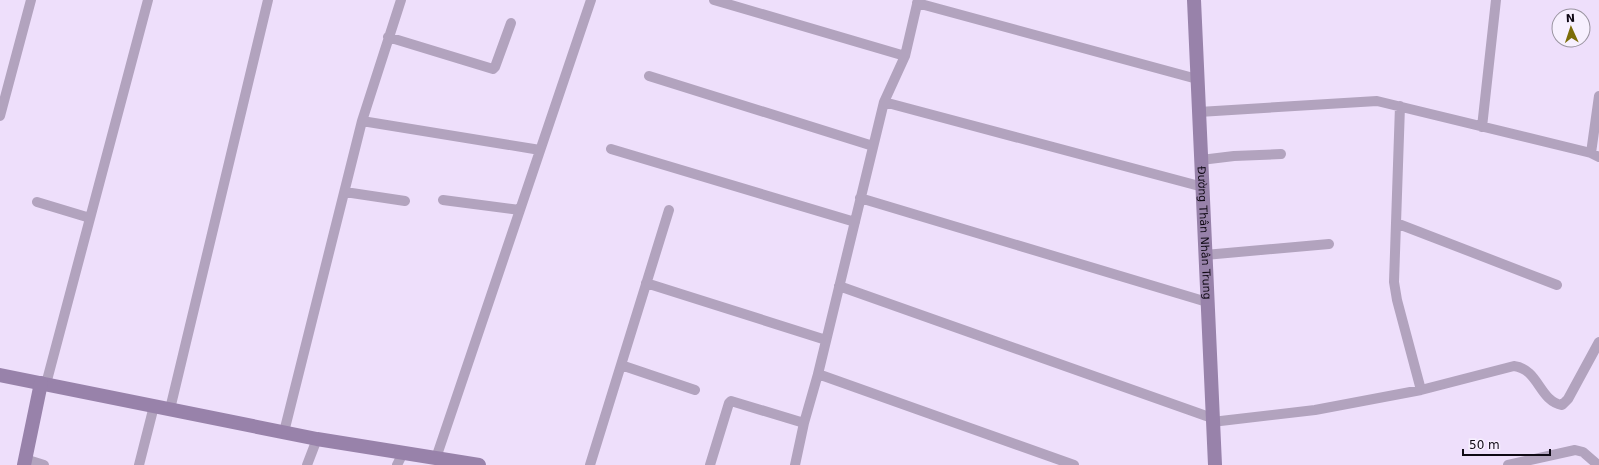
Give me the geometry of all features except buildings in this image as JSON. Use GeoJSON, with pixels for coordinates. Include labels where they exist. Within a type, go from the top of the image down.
{"type":"FeatureCollection","features":[{"type":"Feature","properties":{"kind":"street"},"geometry":{"type":"LineString","coordinates":[[0,116],[31,0]]}},
{"type":"Feature","properties":{"kind":"street"},"geometry":{"type":"LineString","coordinates":[[44,465],[25,462],[44,383],[148,0]]}},
{"type":"Feature","properties":{"kind":"street"},"geometry":{"type":"LineString","coordinates":[[170,409],[268,0]]}},
{"type":"Feature","properties":{"kind":"street"},"geometry":{"type":"LineString","coordinates":[[284,432],[362,121],[401,0]]}},
{"type":"Feature","properties":{"kind":"street"},"geometry":{"type":"LineString","coordinates":[[436,458],[591,0]]}},
{"type":"Feature","properties":{"kind":"street"},"geometry":{"type":"LineString","coordinates":[[714,0],[905,56]]}},
{"type":"Feature","properties":{"kind":"street","name":"Đường Thân Nhân Trung"},"geometry":{"type":"LineString","coordinates":[[1194,0],[1215,465]]}},
{"type":"Feature","properties":{"kind":"street"},"geometry":{"type":"LineString","coordinates":[[1482,127],[1496,0]]}},
{"type":"Feature","properties":{"kind":"street"},"geometry":{"type":"LineString","coordinates":[[796,465],[804,423],[818,374],[884,102],[905,56],[918,1],[1197,79]]}},
{"type":"Feature","properties":{"kind":"street"},"geometry":{"type":"LineString","coordinates":[[388,37],[493,69],[511,23]]}},
{"type":"Feature","properties":{"kind":"street"},"geometry":{"type":"LineString","coordinates":[[649,76],[873,146]]}},
{"type":"Feature","properties":{"kind":"street"},"geometry":{"type":"LineString","coordinates":[[1199,112],[1377,101],[1595,155],[1599,96]]}},
{"type":"Feature","properties":{"kind":"street"},"geometry":{"type":"LineString","coordinates":[[884,102],[1203,187]]}},
{"type":"Feature","properties":{"kind":"street"},"geometry":{"type":"LineString","coordinates":[[1400,106],[1394,282],[1397,300],[1421,390]]}},
{"type":"Feature","properties":{"kind":"street"},"geometry":{"type":"LineString","coordinates":[[362,121],[540,150]]}},
{"type":"Feature","properties":{"kind":"street"},"geometry":{"type":"LineString","coordinates":[[610,149],[855,222]]}},
{"type":"Feature","properties":{"kind":"street"},"geometry":{"type":"LineString","coordinates":[[1201,160],[1234,156],[1281,154]]}},
{"type":"Feature","properties":{"kind":"street"},"geometry":{"type":"LineString","coordinates":[[345,192],[405,201]]}},
{"type":"Feature","properties":{"kind":"street"},"geometry":{"type":"LineString","coordinates":[[860,198],[1207,302]]}},
{"type":"Feature","properties":{"kind":"street"},"geometry":{"type":"LineString","coordinates":[[443,200],[520,210]]}},
{"type":"Feature","properties":{"kind":"street"},"geometry":{"type":"LineString","coordinates":[[37,202],[90,218]]}},
{"type":"Feature","properties":{"kind":"street"},"geometry":{"type":"LineString","coordinates":[[590,465],[669,210]]}},
{"type":"Feature","properties":{"kind":"street"},"geometry":{"type":"LineString","coordinates":[[1396,224],[1557,285]]}},
{"type":"Feature","properties":{"kind":"street"},"geometry":{"type":"LineString","coordinates":[[1205,255],[1328,244]]}},
{"type":"Feature","properties":{"kind":"street"},"geometry":{"type":"LineString","coordinates":[[646,283],[826,340]]}},
{"type":"Feature","properties":{"kind":"street"},"geometry":{"type":"LineString","coordinates":[[839,286],[1212,420],[1315,410],[1421,390],[1514,366],[1525,369],[1551,401],[1562,405],[1568,400],[1599,342]]}},
{"type":"Feature","properties":{"kind":"street"},"geometry":{"type":"LineString","coordinates":[[620,365],[696,390]]}},
{"type":"Feature","properties":{"kind":"street"},"geometry":{"type":"LineString","coordinates":[[818,374],[1074,465]]}},
{"type":"Feature","properties":{"kind":"street"},"geometry":{"type":"LineString","coordinates":[[0,375],[284,432],[400,459],[436,458],[479,465]]}},
{"type":"Feature","properties":{"kind":"street"},"geometry":{"type":"LineString","coordinates":[[710,465],[729,403],[731,401],[804,423]]}},
{"type":"Feature","properties":{"kind":"street"},"geometry":{"type":"LineString","coordinates":[[139,465],[154,406]]}},
{"type":"Feature","properties":{"kind":"street"},"geometry":{"type":"LineString","coordinates":[[307,465],[317,439]]}},
{"type":"Feature","properties":{"kind":"street"},"geometry":{"type":"LineString","coordinates":[[1508,465],[1575,450],[1583,452],[1594,463]]}}]}
